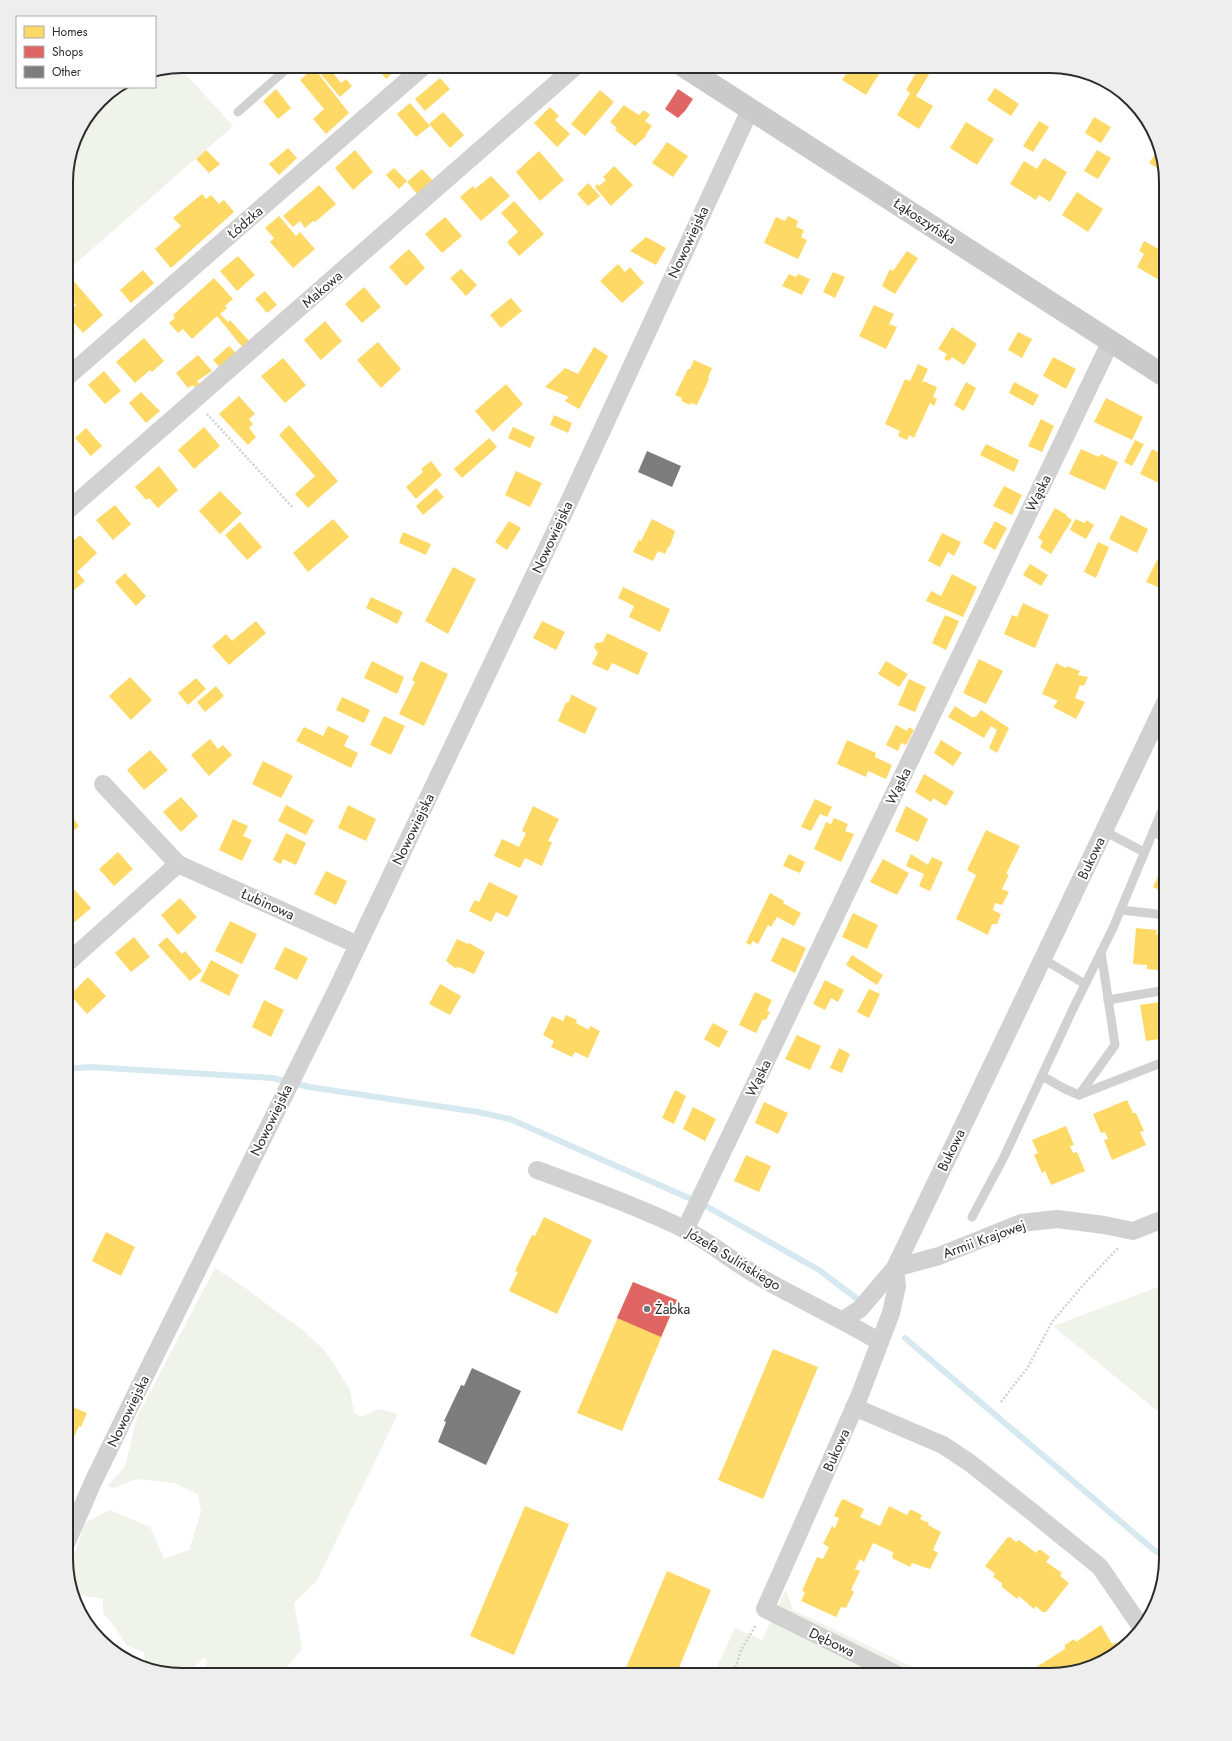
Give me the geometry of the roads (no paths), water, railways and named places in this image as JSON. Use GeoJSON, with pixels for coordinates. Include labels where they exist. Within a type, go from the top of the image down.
{"type":"FeatureCollection","features":[{"type":"Feature","properties":{"kind":"street","name":"Łódzka"},"geometry":{"type":"LineString","coordinates":[[73,372],[416,73]]}},
{"type":"Feature","properties":{"kind":"street","name":"Makowa"},"geometry":{"type":"LineString","coordinates":[[73,506],[568,73]]}},
{"type":"Feature","properties":{"kind":"street","name":"Łąkoszyńska"},"geometry":{"type":"LineString","coordinates":[[694,73],[1159,372]]}},
{"type":"Feature","properties":{"kind":"street","name":"Nowowiejska"},"geometry":{"type":"LineString","coordinates":[[73,1529],[117,1432],[358,945],[561,519],[750,110]]}},
{"type":"Feature","properties":{"kind":"street","name":"Wąska"},"geometry":{"type":"LineString","coordinates":[[686,1230],[1111,341]]}},
{"type":"Feature","properties":{"kind":"street","name":"Bukowa"},"geometry":{"type":"LineString","coordinates":[[765,1609],[854,1407],[880,1342],[891,1313],[897,1286],[895,1268],[1159,715]]}},
{"type":"Feature","properties":{"kind":"street","name":"Łubinowa"},"geometry":{"type":"LineString","coordinates":[[103,784],[178,864],[358,945]]}},
{"type":"Feature","properties":{"kind":"street"},"geometry":{"type":"LineString","coordinates":[[73,958],[178,864]]}},
{"type":"Feature","properties":{"kind":"street","name":"Józefa Sulińskiego"},"geometry":{"type":"LineString","coordinates":[[537,1170],[586,1188],[686,1230],[710,1243],[756,1275],[843,1320],[880,1342]]}},
{"type":"Feature","properties":{"kind":"street","name":"Armii Krajowej"},"geometry":{"type":"LineString","coordinates":[[895,1268],[939,1256],[1021,1223],[1057,1219],[1104,1225],[1134,1231],[1159,1221]]}},
{"type":"Feature","properties":{"kind":"street"},"geometry":{"type":"LineString","coordinates":[[843,1320],[860,1309],[895,1268]]}},
{"type":"Feature","properties":{"kind":"street"},"geometry":{"type":"LineString","coordinates":[[854,1407],[943,1445],[970,1463],[1100,1568],[1139,1623]]}},
{"type":"Feature","properties":{"kind":"street","name":"Dębowa"},"geometry":{"type":"LineString","coordinates":[[765,1609],[884,1668]]}},
{"type":"Feature","properties":{"kind":"lane"},"geometry":{"type":"LineString","coordinates":[[238,112],[282,73]]}},
{"type":"Feature","properties":{"kind":"lane"},"geometry":{"type":"LineString","coordinates":[[972,1217],[1004,1158],[1121,910],[1159,818]]}},
{"type":"Feature","properties":{"kind":"lane"},"geometry":{"type":"LineString","coordinates":[[1104,832],[1144,852]]}},
{"type":"Feature","properties":{"kind":"lane"},"geometry":{"type":"LineString","coordinates":[[1153,832],[1159,835]]}},
{"type":"Feature","properties":{"kind":"lane"},"geometry":{"type":"LineString","coordinates":[[1121,910],[1159,914]]}},
{"type":"Feature","properties":{"kind":"lane"},"geometry":{"type":"LineString","coordinates":[[1080,1095],[1114,1045],[1101,952]]}},
{"type":"Feature","properties":{"kind":"lane"},"geometry":{"type":"LineString","coordinates":[[1043,959],[1085,984]]}},
{"type":"Feature","properties":{"kind":"lane"},"geometry":{"type":"LineString","coordinates":[[1108,1000],[1159,991]]}},
{"type":"Feature","properties":{"kind":"lane"},"geometry":{"type":"LineString","coordinates":[[1042,1076],[1065,1089],[1080,1095],[1159,1064]]}},
{"type":"Feature","properties":{"kind":"waterway"},"geometry":{"type":"LineString","coordinates":[[73,1068],[90,1067],[273,1078],[309,1087],[478,1112],[510,1119],[691,1199]]}},
{"type":"Feature","properties":{"kind":"waterway"},"geometry":{"type":"LineString","coordinates":[[706,1206],[819,1270],[856,1298]]}},
{"type":"Feature","properties":{"kind":"waterway"},"geometry":{"type":"LineString","coordinates":[[905,1338],[1159,1553]]}},
{"type":"Feature","properties":{"kind":"place","name":"Żabka"},"geometry":{"type":"Point","coordinates":[647,1309]}}]}
